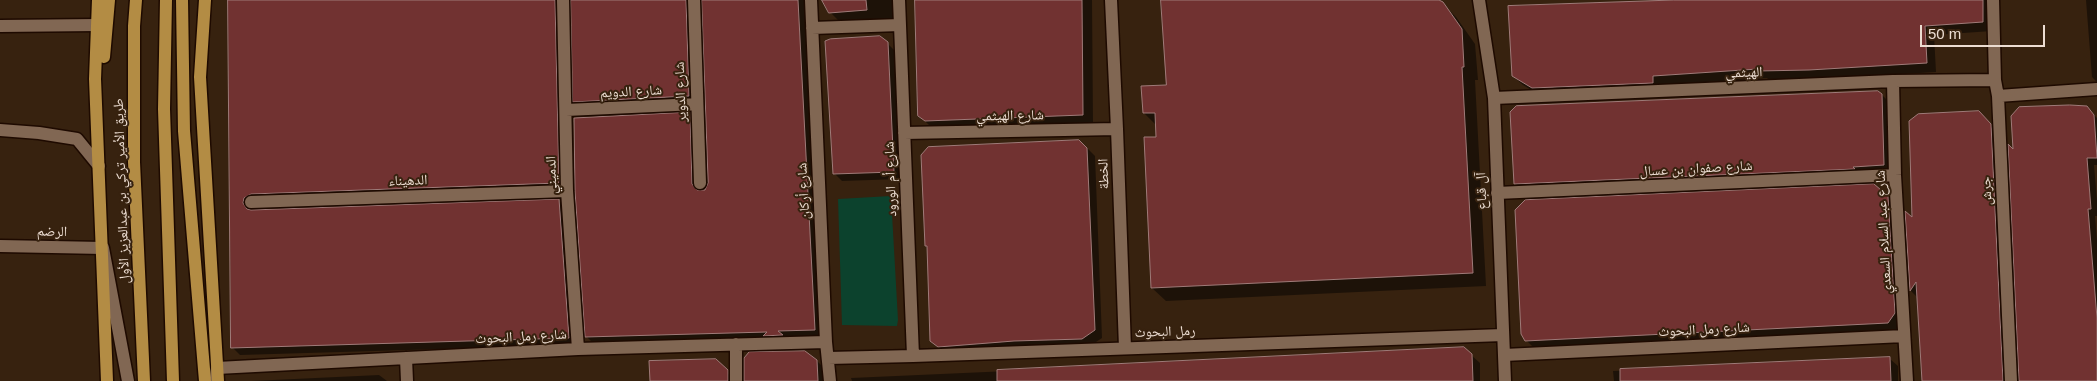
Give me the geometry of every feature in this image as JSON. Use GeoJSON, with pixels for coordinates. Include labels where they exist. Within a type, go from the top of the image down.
{"type":"FeatureCollection","features":[{"type":"Feature","properties":{"kind":"main road"},"geometry":{"type":"LineString","coordinates":[[98,0],[95,80],[108,381]]}},
{"type":"Feature","properties":{"kind":"main road"},"geometry":{"type":"LineString","coordinates":[[99,166],[104,40],[109,0]]}},
{"type":"Feature","properties":{"kind":"main road","name":"طريق الأمير تركي بن عبدالعزيز الأول"},"geometry":{"type":"LineString","coordinates":[[136,0],[134,26],[134,162],[144,381]]}},
{"type":"Feature","properties":{"kind":"main road"},"geometry":{"type":"LineString","coordinates":[[166,0],[164,110],[173,381]]}},
{"type":"Feature","properties":{"kind":"main road"},"geometry":{"type":"LineString","coordinates":[[182,0],[184,131],[205,381]]}},
{"type":"Feature","properties":{"kind":"main road"},"geometry":{"type":"LineString","coordinates":[[204,0],[200,77],[217,377]]}},
{"type":"Feature","properties":{"kind":"street","name":"الدميني"},"geometry":{"type":"LineString","coordinates":[[563,0],[567,190],[578,349]]}},
{"type":"Feature","properties":{"kind":"street","name":"شارع الدوير"},"geometry":{"type":"LineString","coordinates":[[694,0],[700,183]]}},
{"type":"Feature","properties":{"kind":"street","name":"شارع أركان"},"geometry":{"type":"LineString","coordinates":[[811,0],[826,342],[830,381]]}},
{"type":"Feature","properties":{"kind":"street","name":"شارع أم الورود"},"geometry":{"type":"LineString","coordinates":[[899,0],[913,356]]}},
{"type":"Feature","properties":{"kind":"street","name":"الخطة"},"geometry":{"type":"LineString","coordinates":[[1111,0],[1118,129],[1125,348]]}},
{"type":"Feature","properties":{"kind":"street","name":"آل قباع"},"geometry":{"type":"LineString","coordinates":[[1479,0],[1494,98],[1505,381]]}},
{"type":"Feature","properties":{"kind":"street","name":"جرش"},"geometry":{"type":"LineString","coordinates":[[1993,0],[1995,80],[1998,96],[2011,381]]}},
{"type":"Feature","properties":{"kind":"street"},"geometry":{"type":"LineString","coordinates":[[0,26],[96,25]]}},
{"type":"Feature","properties":{"kind":"street"},"geometry":{"type":"LineString","coordinates":[[812,28],[900,25]]}},
{"type":"Feature","properties":{"kind":"street","name":"الهيثمي"},"geometry":{"type":"LineString","coordinates":[[1494,98],[1893,82],[1995,80]]}},
{"type":"Feature","properties":{"kind":"street","name":"شارع عبد السلام السعدي"},"geometry":{"type":"LineString","coordinates":[[1893,82],[1895,175],[1907,381]]}},
{"type":"Feature","properties":{"kind":"street"},"geometry":{"type":"LineString","coordinates":[[1998,96],[2097,89]]}},
{"type":"Feature","properties":{"kind":"street","name":"شارع الدويم"},"geometry":{"type":"LineString","coordinates":[[566,110],[696,104]]}},
{"type":"Feature","properties":{"kind":"street","name":"شارع الهيثمي"},"geometry":{"type":"LineString","coordinates":[[904,133],[1118,129]]}},
{"type":"Feature","properties":{"kind":"street"},"geometry":{"type":"LineString","coordinates":[[0,130],[39,133],[77,139],[99,166]]}},
{"type":"Feature","properties":{"kind":"street","name":"شارع صفوان بن عسال"},"geometry":{"type":"LineString","coordinates":[[1497,193],[1895,175]]}},
{"type":"Feature","properties":{"kind":"street","name":"الدهيناء"},"geometry":{"type":"LineString","coordinates":[[251,202],[567,190]]}},
{"type":"Feature","properties":{"kind":"street","name":"الرضم"},"geometry":{"type":"LineString","coordinates":[[0,246],[103,248]]}},
{"type":"Feature","properties":{"kind":"street"},"geometry":{"type":"LineString","coordinates":[[103,248],[128,381]]}},
{"type":"Feature","properties":{"kind":"street","name":"رمل البحوث"},"geometry":{"type":"LineString","coordinates":[[828,358],[1503,335]]}},
{"type":"Feature","properties":{"kind":"street","name":"شارع رمل البحوث"},"geometry":{"type":"LineString","coordinates":[[1504,355],[1904,336]]}},
{"type":"Feature","properties":{"kind":"street","name":"شارع رمل البحوث"},"geometry":{"type":"LineString","coordinates":[[217,377],[406,358],[578,349],[826,342]]}},
{"type":"Feature","properties":{"kind":"street"},"geometry":{"type":"LineString","coordinates":[[736,344],[736,381]]}},
{"type":"Feature","properties":{"kind":"street"},"geometry":{"type":"LineString","coordinates":[[406,358],[407,381]]}},
{"type":"Feature","properties":{"kind":"green space"},"geometry":{"type":"Polygon","coordinates":[[[891,196],[897,326],[842,325],[838,199],[891,196]]]}},
{"type":"Feature","properties":{"kind":"building"},"geometry":{"type":"Polygon","coordinates":[[[228,0],[555,0],[559,183],[251,194],[244,198],[243,203],[247,209],[251,210],[559,199],[569,338],[231,348],[228,0]]]}},
{"type":"Feature","properties":{"kind":"building"},"geometry":{"type":"Polygon","coordinates":[[[571,0],[686,0],[689,96],[573,102],[571,0]]]}},
{"type":"Feature","properties":{"kind":"building"},"geometry":{"type":"Polygon","coordinates":[[[702,0],[798,0],[815,330],[778,331],[783,335],[763,336],[767,332],[585,337],[575,191],[574,118],[690,112],[692,184],[697,190],[705,190],[708,183],[702,0]]]}},
{"type":"Feature","properties":{"kind":"building"},"geometry":{"type":"Polygon","coordinates":[[[822,0],[866,0],[867,10],[829,13],[822,0]]]}},
{"type":"Feature","properties":{"kind":"building"},"geometry":{"type":"Polygon","coordinates":[[[915,0],[1082,0],[1083,115],[925,121],[918,116],[915,0]]]}},
{"type":"Feature","properties":{"kind":"building"},"geometry":{"type":"Polygon","coordinates":[[[1161,0],[1439,0],[1443,2],[1462,29],[1464,67],[1462,67],[1473,273],[1151,288],[1144,137],[1156,137],[1155,113],[1143,113],[1141,86],[1166,85],[1161,0]]]}},
{"type":"Feature","properties":{"kind":"building"},"geometry":{"type":"Polygon","coordinates":[[[1674,0],[1983,0],[1983,22],[1925,26],[1927,63],[1809,70],[1758,71],[1758,69],[1653,76],[1653,83],[1532,88],[1512,76],[1508,6],[1674,0]]]}},
{"type":"Feature","properties":{"kind":"building"},"geometry":{"type":"Polygon","coordinates":[[[880,36],[888,42],[894,172],[833,174],[825,41],[830,39],[880,36]]]}},
{"type":"Feature","properties":{"kind":"building"},"geometry":{"type":"Polygon","coordinates":[[[1878,91],[1882,94],[1884,165],[1853,167],[1855,169],[1514,184],[1510,112],[1516,106],[1878,91]]]}},
{"type":"Feature","properties":{"kind":"building"},"geometry":{"type":"Polygon","coordinates":[[[2087,106],[2094,115],[2097,158],[2087,158],[2091,209],[2088,209],[2097,318],[2097,381],[2019,381],[2008,144],[2013,149],[2011,116],[2019,107],[2087,106]]]}},
{"type":"Feature","properties":{"kind":"building"},"geometry":{"type":"Polygon","coordinates":[[[1979,111],[1991,124],[2003,381],[1922,381],[1916,282],[1910,291],[1905,211],[1912,217],[1909,121],[1918,114],[1979,111]]]}},
{"type":"Feature","properties":{"kind":"building"},"geometry":{"type":"Polygon","coordinates":[[[1079,140],[1087,148],[1095,330],[1082,339],[1014,341],[938,347],[930,341],[927,246],[925,246],[921,155],[928,147],[1079,140]]]}},
{"type":"Feature","properties":{"kind":"building"},"geometry":{"type":"Polygon","coordinates":[[[1874,184],[1888,196],[1895,313],[1888,323],[1525,341],[1521,334],[1515,210],[1525,200],[1874,184]]]}},
{"type":"Feature","properties":{"kind":"building"},"geometry":{"type":"Polygon","coordinates":[[[1464,347],[1472,354],[1473,381],[997,381],[997,370],[1464,347]]]}},
{"type":"Feature","properties":{"kind":"building"},"geometry":{"type":"Polygon","coordinates":[[[805,351],[817,360],[818,381],[744,381],[744,358],[749,352],[805,351]]]}},
{"type":"Feature","properties":{"kind":"building"},"geometry":{"type":"Polygon","coordinates":[[[1890,357],[1891,381],[1620,381],[1620,369],[1890,357]]]}},
{"type":"Feature","properties":{"kind":"building"},"geometry":{"type":"Polygon","coordinates":[[[716,359],[728,370],[728,381],[650,381],[649,361],[716,359]]]}}]}
